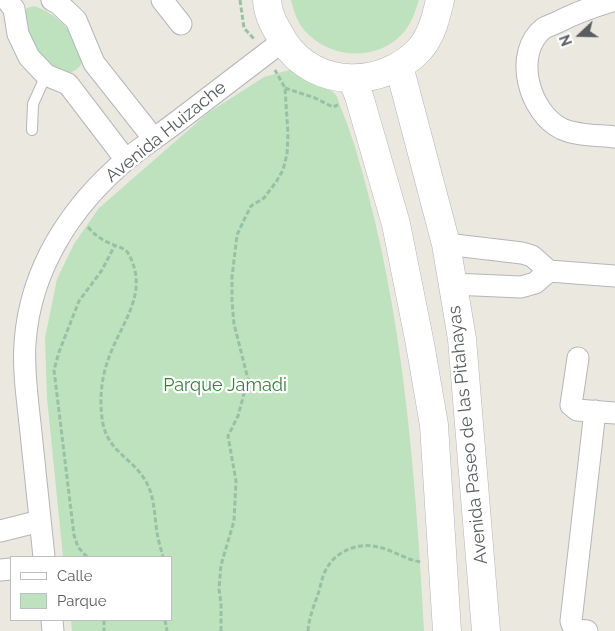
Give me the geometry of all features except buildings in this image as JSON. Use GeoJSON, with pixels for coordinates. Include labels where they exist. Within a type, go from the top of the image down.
{"type":"FeatureCollection","features":[{"type":"Feature","properties":{"kind":"street"},"geometry":{"type":"LineString","coordinates":[[52,0],[58,3],[76,20],[94,63],[154,139]]}},
{"type":"Feature","properties":{"kind":"street"},"geometry":{"type":"LineString","coordinates":[[162,0],[181,24]]}},
{"type":"Feature","properties":{"kind":"street"},"geometry":{"type":"LineString","coordinates":[[267,0],[276,31],[275,47],[289,51],[307,65],[355,87],[399,66],[420,48],[435,24],[440,0]]}},
{"type":"Feature","properties":{"kind":"street"},"geometry":{"type":"LineString","coordinates":[[615,0],[584,9],[544,29],[533,42],[526,64],[531,91],[544,115],[562,129],[585,134],[615,137]]}},
{"type":"Feature","properties":{"kind":"street"},"geometry":{"type":"LineString","coordinates":[[16,3],[18,34],[29,57],[46,75],[68,84],[126,160]]}},
{"type":"Feature","properties":{"kind":"street","name":"Avenida Huizache"},"geometry":{"type":"LineString","coordinates":[[44,556],[25,376],[26,335],[29,313],[41,271],[55,242],[76,212],[96,189],[126,160],[275,47]]}},
{"type":"Feature","properties":{"kind":"street"},"geometry":{"type":"LineString","coordinates":[[68,84],[94,63]]}},
{"type":"Feature","properties":{"kind":"street","name":"Avenida Paseo de las Pitahayas"},"geometry":{"type":"LineString","coordinates":[[399,66],[446,244],[462,339],[486,631]]}},
{"type":"Feature","properties":{"kind":"street","name":"Avenida Paseo de las Pitahayas"},"geometry":{"type":"LineString","coordinates":[[355,87],[396,224],[434,424],[447,631]]}},
{"type":"Feature","properties":{"kind":"street"},"geometry":{"type":"LineString","coordinates":[[446,244],[522,253],[532,256],[549,271],[615,276]]}},
{"type":"Feature","properties":{"kind":"street"},"geometry":{"type":"LineString","coordinates":[[482,248],[483,285]]}},
{"type":"Feature","properties":{"kind":"street"},"geometry":{"type":"LineString","coordinates":[[452,284],[521,287],[535,283],[549,271]]}},
{"type":"Feature","properties":{"kind":"street"},"geometry":{"type":"LineString","coordinates":[[420,344],[462,339]]}},
{"type":"Feature","properties":{"kind":"street"},"geometry":{"type":"LineString","coordinates":[[578,358],[571,404],[577,410],[605,412],[571,621],[572,626],[577,630],[587,631]]}},
{"type":"Feature","properties":{"kind":"street"},"geometry":{"type":"LineString","coordinates":[[0,530],[40,521]]}},
{"type":"Feature","properties":{"kind":"lane"},"geometry":{"type":"LineString","coordinates":[[32,130],[33,104],[46,75]]}},
{"type":"Feature","properties":{"kind":"path"},"geometry":{"type":"LineString","coordinates":[[221,631],[219,589],[221,565],[234,522],[236,481],[228,436],[238,416],[248,379],[234,316],[232,285],[237,235],[251,206],[264,198],[276,182],[283,170],[287,154],[288,134],[285,88],[275,47]]}},
{"type":"Feature","properties":{"kind":"path"},"geometry":{"type":"LineString","coordinates":[[285,88],[315,98],[333,107],[355,87]]}},
{"type":"Feature","properties":{"kind":"path"},"geometry":{"type":"LineString","coordinates":[[76,212],[94,234],[127,251],[134,265],[136,282],[135,300],[108,359],[104,375],[101,403],[103,424],[116,451],[131,462],[146,481],[154,504],[157,533],[163,556]]}},
{"type":"Feature","properties":{"kind":"path"},"geometry":{"type":"LineString","coordinates":[[86,556],[78,547],[74,535],[54,370],[78,301],[102,270],[115,245]]}},
{"type":"Feature","properties":{"kind":"path"},"geometry":{"type":"LineString","coordinates":[[308,631],[310,617],[326,568],[335,558],[348,550],[364,545],[378,547],[412,561],[443,566]]}},
{"type":"Feature","properties":{"kind":"green space"},"geometry":{"type":"Polygon","coordinates":[[[291,0],[419,0],[408,27],[392,43],[380,49],[355,54],[330,48],[308,34],[295,14],[291,0]]]}},
{"type":"Feature","properties":{"kind":"green space"},"geometry":{"type":"Polygon","coordinates":[[[34,6],[58,19],[72,35],[81,59],[81,64],[76,70],[69,73],[57,68],[41,57],[33,47],[23,13],[27,8],[34,6]]]}},
{"type":"Feature","properties":{"kind":"green space","name":"Parque Jamadi"},"geometry":{"type":"Polygon","coordinates":[[[293,69],[331,90],[337,97],[355,148],[374,219],[397,335],[411,453],[424,631],[72,631],[71,621],[172,621],[172,556],[63,556],[47,398],[45,338],[57,279],[74,244],[99,208],[208,113],[264,77],[293,69]]]}}]}
